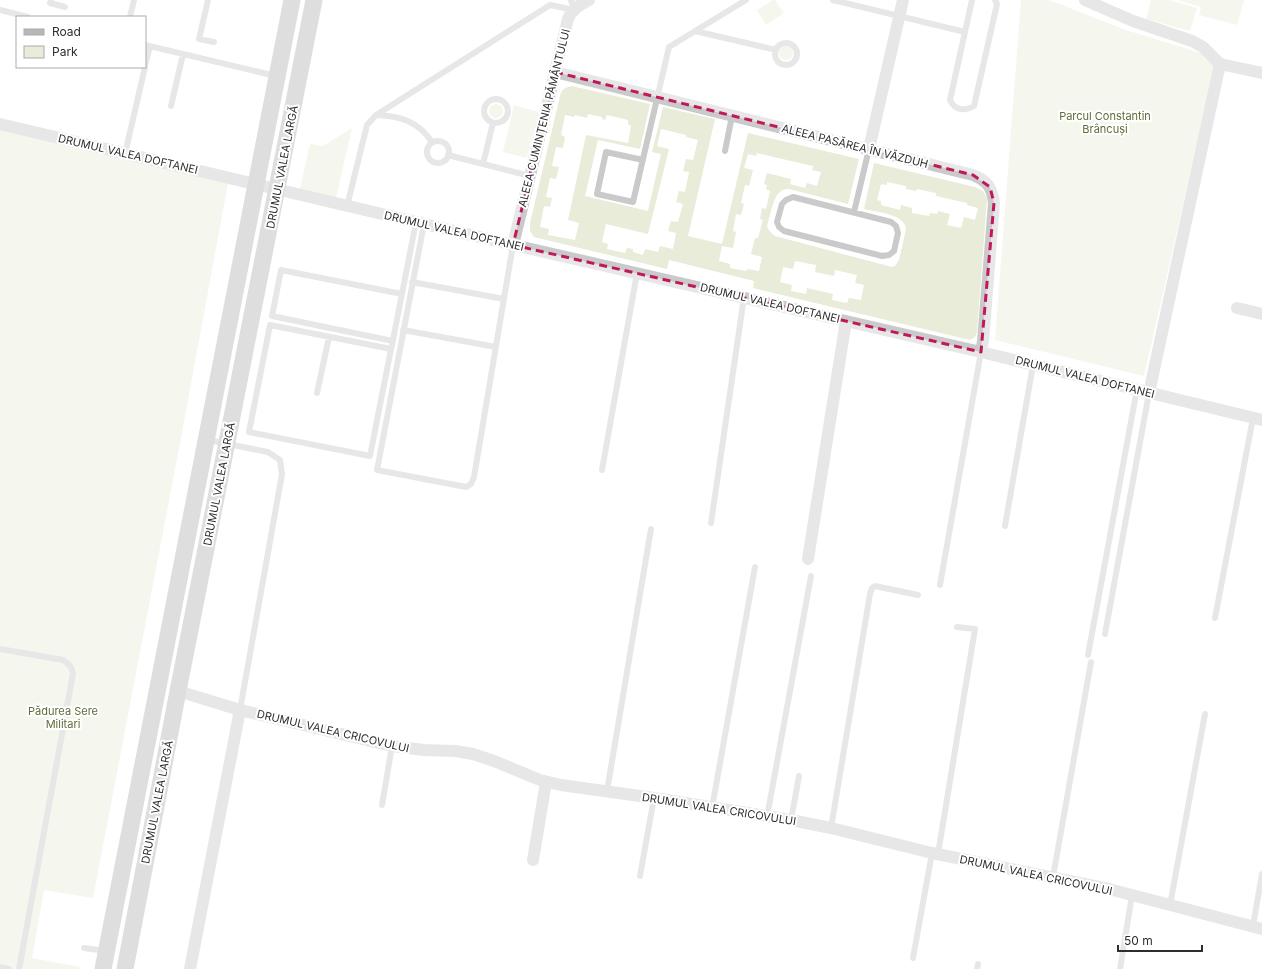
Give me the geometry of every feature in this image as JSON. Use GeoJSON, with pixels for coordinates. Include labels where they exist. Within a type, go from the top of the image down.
{"type":"FeatureCollection","features":[{"type":"Feature","properties":{"kind":"main road","name":"DRUMUL VALEA LARGĂ"},"geometry":{"type":"LineString","coordinates":[[125,969],[178,691],[314,0]]}},
{"type":"Feature","properties":{"kind":"main road","name":"DRUMUL VALEA LARGĂ"},"geometry":{"type":"LineString","coordinates":[[103,969],[277,77],[290,1]]}},
{"type":"Feature","properties":{"kind":"street"},"geometry":{"type":"LineString","coordinates":[[572,5],[589,0]]}},
{"type":"Feature","properties":{"kind":"street"},"geometry":{"type":"LineString","coordinates":[[869,149],[903,0]]}},
{"type":"Feature","properties":{"kind":"street"},"geometry":{"type":"LineString","coordinates":[[1085,0],[1133,21],[1192,41],[1203,47],[1220,64],[1262,73]]}},
{"type":"Feature","properties":{"kind":"street","name":"ALEEA CUMINȚENIA PĂMÂNTULUI"},"geometry":{"type":"LineString","coordinates":[[513,245],[572,5]]}},
{"type":"Feature","properties":{"kind":"street"},"geometry":{"type":"LineString","coordinates":[[1149,392],[1220,64]]}},
{"type":"Feature","properties":{"kind":"street","name":"ALEEA PASĂREA ÎN VĂZDUH"},"geometry":{"type":"LineString","coordinates":[[555,72],[869,149],[980,178],[990,187],[993,194],[994,203],[984,333],[981,352]]}},
{"type":"Feature","properties":{"kind":"street","name":"DRUMUL VALEA DOFTANEI"},"geometry":{"type":"LineString","coordinates":[[0,124],[513,245],[981,352],[1258,419]]}},
{"type":"Feature","properties":{"kind":"street"},"geometry":{"type":"LineString","coordinates":[[1237,308],[1262,314]]}},
{"type":"Feature","properties":{"kind":"street"},"geometry":{"type":"LineString","coordinates":[[808,559],[846,321]]}},
{"type":"Feature","properties":{"kind":"street","name":"DRUMUL VALEA CRICOVULUI"},"geometry":{"type":"LineString","coordinates":[[178,691],[240,710],[392,746],[424,750],[455,751],[473,754],[546,782],[791,820],[831,828],[935,853],[1132,895],[1257,927]]}},
{"type":"Feature","properties":{"kind":"street"},"geometry":{"type":"LineString","coordinates":[[190,969],[240,710]]}},
{"type":"Feature","properties":{"kind":"street"},"geometry":{"type":"LineString","coordinates":[[533,860],[546,782]]}},
{"type":"Feature","properties":{"kind":"lane"},"geometry":{"type":"LineString","coordinates":[[51,0],[50,3],[65,7]]}},
{"type":"Feature","properties":{"kind":"lane"},"geometry":{"type":"LineString","coordinates":[[130,16],[134,0]]}},
{"type":"Feature","properties":{"kind":"lane"},"geometry":{"type":"LineString","coordinates":[[208,0],[199,39],[214,42]]}},
{"type":"Feature","properties":{"kind":"lane"},"geometry":{"type":"LineString","coordinates":[[643,160],[606,152],[597,194],[633,202],[643,160],[658,97],[669,47],[746,0]]}},
{"type":"Feature","properties":{"kind":"lane"},"geometry":{"type":"LineString","coordinates":[[833,0],[965,32]]}},
{"type":"Feature","properties":{"kind":"lane"},"geometry":{"type":"LineString","coordinates":[[972,0],[950,100],[955,108],[964,110],[974,106],[997,4],[995,0]]}},
{"type":"Feature","properties":{"kind":"lane"},"geometry":{"type":"LineString","coordinates":[[347,206],[367,125],[376,116],[550,5],[572,5]]}},
{"type":"Feature","properties":{"kind":"lane"},"geometry":{"type":"LineString","coordinates":[[0,10],[24,16]]}},
{"type":"Feature","properties":{"kind":"lane"},"geometry":{"type":"LineString","coordinates":[[695,31],[776,50]]}},
{"type":"Feature","properties":{"kind":"lane"},"geometry":{"type":"LineString","coordinates":[[146,56],[147,46],[277,77]]}},
{"type":"Feature","properties":{"kind":"lane"},"geometry":{"type":"LineString","coordinates":[[171,106],[183,54]]}},
{"type":"Feature","properties":{"kind":"lane"},"geometry":{"type":"LineString","coordinates":[[125,154],[145,68]]}},
{"type":"Feature","properties":{"kind":"lane"},"geometry":{"type":"LineString","coordinates":[[496,98],[504,101],[508,108],[508,112],[501,122],[493,122],[489,121],[484,115],[484,107],[488,100],[496,98]]}},
{"type":"Feature","properties":{"kind":"lane"},"geometry":{"type":"LineString","coordinates":[[376,116],[394,116],[412,124],[421,129],[432,142]]}},
{"type":"Feature","properties":{"kind":"lane"},"geometry":{"type":"LineString","coordinates":[[725,151],[732,116]]}},
{"type":"Feature","properties":{"kind":"lane"},"geometry":{"type":"LineString","coordinates":[[483,164],[493,122]]}},
{"type":"Feature","properties":{"kind":"lane"},"geometry":{"type":"LineString","coordinates":[[438,140],[445,143],[449,149],[448,155],[444,161],[438,163],[431,161],[427,155],[427,148],[432,142],[438,140]]}},
{"type":"Feature","properties":{"kind":"lane"},"geometry":{"type":"LineString","coordinates":[[854,212],[869,149]]}},
{"type":"Feature","properties":{"kind":"lane"},"geometry":{"type":"LineString","coordinates":[[448,155],[530,176]]}},
{"type":"Feature","properties":{"kind":"lane"},"geometry":{"type":"LineString","coordinates":[[793,197],[854,212],[891,222],[896,226],[898,233],[894,251],[889,255],[882,256],[784,231],[777,222],[782,204],[786,200],[793,197]]}},
{"type":"Feature","properties":{"kind":"lane"},"geometry":{"type":"LineString","coordinates":[[420,223],[412,282],[376,470],[466,487],[471,484],[474,477],[513,245]]}},
{"type":"Feature","properties":{"kind":"lane"},"geometry":{"type":"LineString","coordinates":[[391,349],[270,325],[249,432],[370,456],[402,294],[420,223]]}},
{"type":"Feature","properties":{"kind":"lane"},"geometry":{"type":"LineString","coordinates":[[393,341],[272,316],[281,270],[402,294]]}},
{"type":"Feature","properties":{"kind":"lane"},"geometry":{"type":"LineString","coordinates":[[602,470],[637,273]]}},
{"type":"Feature","properties":{"kind":"lane"},"geometry":{"type":"LineString","coordinates":[[412,282],[504,299]]}},
{"type":"Feature","properties":{"kind":"lane"},"geometry":{"type":"LineString","coordinates":[[711,523],[744,297]]}},
{"type":"Feature","properties":{"kind":"lane"},"geometry":{"type":"LineString","coordinates":[[403,330],[496,347]]}},
{"type":"Feature","properties":{"kind":"lane"},"geometry":{"type":"LineString","coordinates":[[317,394],[329,337]]}},
{"type":"Feature","properties":{"kind":"lane"},"geometry":{"type":"LineString","coordinates":[[940,585],[981,352]]}},
{"type":"Feature","properties":{"kind":"lane"},"geometry":{"type":"LineString","coordinates":[[1006,526],[1033,365]]}},
{"type":"Feature","properties":{"kind":"lane"},"geometry":{"type":"LineString","coordinates":[[1088,655],[1136,390]]}},
{"type":"Feature","properties":{"kind":"lane"},"geometry":{"type":"LineString","coordinates":[[1105,634],[1149,392]]}},
{"type":"Feature","properties":{"kind":"lane"},"geometry":{"type":"LineString","coordinates":[[1215,618],[1258,419]]}},
{"type":"Feature","properties":{"kind":"lane"},"geometry":{"type":"LineString","coordinates":[[206,439],[268,452],[280,460],[282,474],[240,710]]}},
{"type":"Feature","properties":{"kind":"lane"},"geometry":{"type":"LineString","coordinates":[[606,791],[651,529]]}},
{"type":"Feature","properties":{"kind":"lane"},"geometry":{"type":"LineString","coordinates":[[712,808],[755,567]]}},
{"type":"Feature","properties":{"kind":"lane"},"geometry":{"type":"LineString","coordinates":[[767,817],[811,576]]}},
{"type":"Feature","properties":{"kind":"lane"},"geometry":{"type":"LineString","coordinates":[[831,828],[872,588],[874,586],[918,595]]}},
{"type":"Feature","properties":{"kind":"lane"},"geometry":{"type":"LineString","coordinates":[[914,958],[935,853],[975,629],[957,626]]}},
{"type":"Feature","properties":{"kind":"lane"},"geometry":{"type":"LineString","coordinates":[[0,649],[63,660],[72,668],[73,674],[19,969]]}},
{"type":"Feature","properties":{"kind":"lane"},"geometry":{"type":"LineString","coordinates":[[1053,877],[1091,662]]}},
{"type":"Feature","properties":{"kind":"lane"},"geometry":{"type":"LineString","coordinates":[[1170,905],[1205,714]]}},
{"type":"Feature","properties":{"kind":"lane"},"geometry":{"type":"LineString","coordinates":[[382,805],[392,746]]}},
{"type":"Feature","properties":{"kind":"lane"},"geometry":{"type":"LineString","coordinates":[[791,820],[799,776]]}},
{"type":"Feature","properties":{"kind":"lane"},"geometry":{"type":"LineString","coordinates":[[640,876],[654,798]]}},
{"type":"Feature","properties":{"kind":"lane"},"geometry":{"type":"LineString","coordinates":[[1257,927],[1262,874]]}},
{"type":"Feature","properties":{"kind":"lane"},"geometry":{"type":"LineString","coordinates":[[1120,969],[1132,895]]}},
{"type":"Feature","properties":{"kind":"lane"},"geometry":{"type":"LineString","coordinates":[[84,948],[106,951]]}},
{"type":"Feature","properties":{"kind":"lane"},"geometry":{"type":"LineString","coordinates":[[0,967],[9,969]]}},
{"type":"Feature","properties":{"kind":"highlighted area"},"geometry":{"type":"Polygon","coordinates":[[[555,72],[973,175],[990,187],[994,203],[981,352],[513,245],[555,72]]]}},
{"type":"Feature","properties":{"kind":"green space"},"geometry":{"type":"Polygon","coordinates":[[[775,0],[784,13],[766,25],[757,10],[775,0]]]}},
{"type":"Feature","properties":{"kind":"green space","name":"Parcul Constantin Brâncuși"},"geometry":{"type":"Polygon","coordinates":[[[1021,0],[1049,0],[1126,30],[1204,54],[1215,65],[1144,376],[995,340],[1021,0]]]}},
{"type":"Feature","properties":{"kind":"green space"},"geometry":{"type":"Polygon","coordinates":[[[1151,0],[1169,0],[1197,8],[1190,31],[1146,19],[1151,0]]]}},
{"type":"Feature","properties":{"kind":"green space"},"geometry":{"type":"Polygon","coordinates":[[[1178,0],[1244,0],[1237,25],[1199,15],[1201,7],[1178,0]]]}},
{"type":"Feature","properties":{"kind":"green space"},"geometry":{"type":"Polygon","coordinates":[[[786,46],[791,48],[793,53],[791,58],[786,60],[781,58],[779,53],[781,48],[786,46]]]}},
{"type":"Feature","properties":{"kind":"green space"},"geometry":{"type":"Polygon","coordinates":[[[572,86],[650,104],[640,149],[598,140],[585,196],[648,211],[661,154],[652,152],[663,107],[715,119],[688,236],[722,244],[748,133],[859,159],[848,204],[789,189],[783,190],[775,198],[767,226],[772,234],[892,267],[895,266],[899,260],[906,229],[901,220],[889,214],[864,209],[874,163],[975,187],[983,191],[987,199],[977,332],[975,337],[970,340],[753,288],[754,281],[669,260],[667,269],[534,237],[530,231],[530,223],[561,92],[565,88],[572,86]],[[588,114],[587,118],[575,115],[574,117],[565,115],[561,135],[565,137],[563,148],[556,147],[552,166],[559,167],[556,179],[550,178],[546,197],[552,198],[550,207],[544,206],[540,227],[549,229],[548,235],[575,240],[579,223],[568,220],[586,135],[628,143],[631,126],[628,124],[628,120],[607,115],[605,120],[602,119],[602,117],[588,114]],[[661,129],[657,146],[669,149],[648,234],[606,224],[602,242],[608,244],[607,249],[625,253],[627,248],[633,249],[633,252],[643,255],[645,249],[658,252],[660,246],[673,249],[676,233],[668,231],[671,221],[678,222],[683,204],[676,202],[679,191],[685,192],[689,172],[683,171],[686,159],[693,160],[698,140],[686,137],[686,135],[661,129]],[[757,153],[756,156],[748,154],[744,168],[753,170],[749,186],[745,185],[741,203],[744,204],[741,215],[736,214],[733,231],[736,232],[733,248],[722,246],[719,261],[730,264],[730,268],[746,271],[748,269],[759,271],[762,257],[751,254],[755,238],[758,238],[763,220],[760,219],[762,208],[766,209],[770,191],[766,189],[767,185],[764,184],[767,173],[791,179],[790,184],[805,188],[807,183],[817,186],[821,172],[812,170],[813,166],[757,153]],[[887,182],[887,185],[881,184],[877,200],[881,201],[881,205],[900,210],[901,205],[912,208],[912,213],[929,216],[930,213],[937,214],[938,211],[950,214],[947,225],[961,228],[964,217],[975,220],[978,208],[967,205],[967,203],[936,196],[936,193],[917,189],[916,191],[906,189],[906,186],[887,182]],[[795,261],[793,269],[783,267],[780,282],[792,285],[791,291],[806,294],[807,288],[833,294],[832,300],[847,303],[849,298],[861,300],[864,285],[855,283],[857,275],[835,270],[834,276],[815,272],[816,265],[795,261]]]}},
{"type":"Feature","properties":{"kind":"green space"},"geometry":{"type":"Polygon","coordinates":[[[496,104],[501,106],[503,111],[501,116],[496,118],[491,116],[489,111],[491,106],[496,104]]]}},
{"type":"Feature","properties":{"kind":"green space"},"geometry":{"type":"Polygon","coordinates":[[[514,105],[539,112],[527,158],[503,152],[514,105]]]}},
{"type":"Feature","properties":{"kind":"green space","name":"Pădurea Sere Militari"},"geometry":{"type":"Polygon","coordinates":[[[0,121],[229,178],[93,898],[44,890],[32,958],[81,967],[81,969],[0,969],[0,121]]]}},
{"type":"Feature","properties":{"kind":"green space"},"geometry":{"type":"Polygon","coordinates":[[[352,128],[336,198],[300,189],[310,144],[323,146],[352,128]]]}}]}
